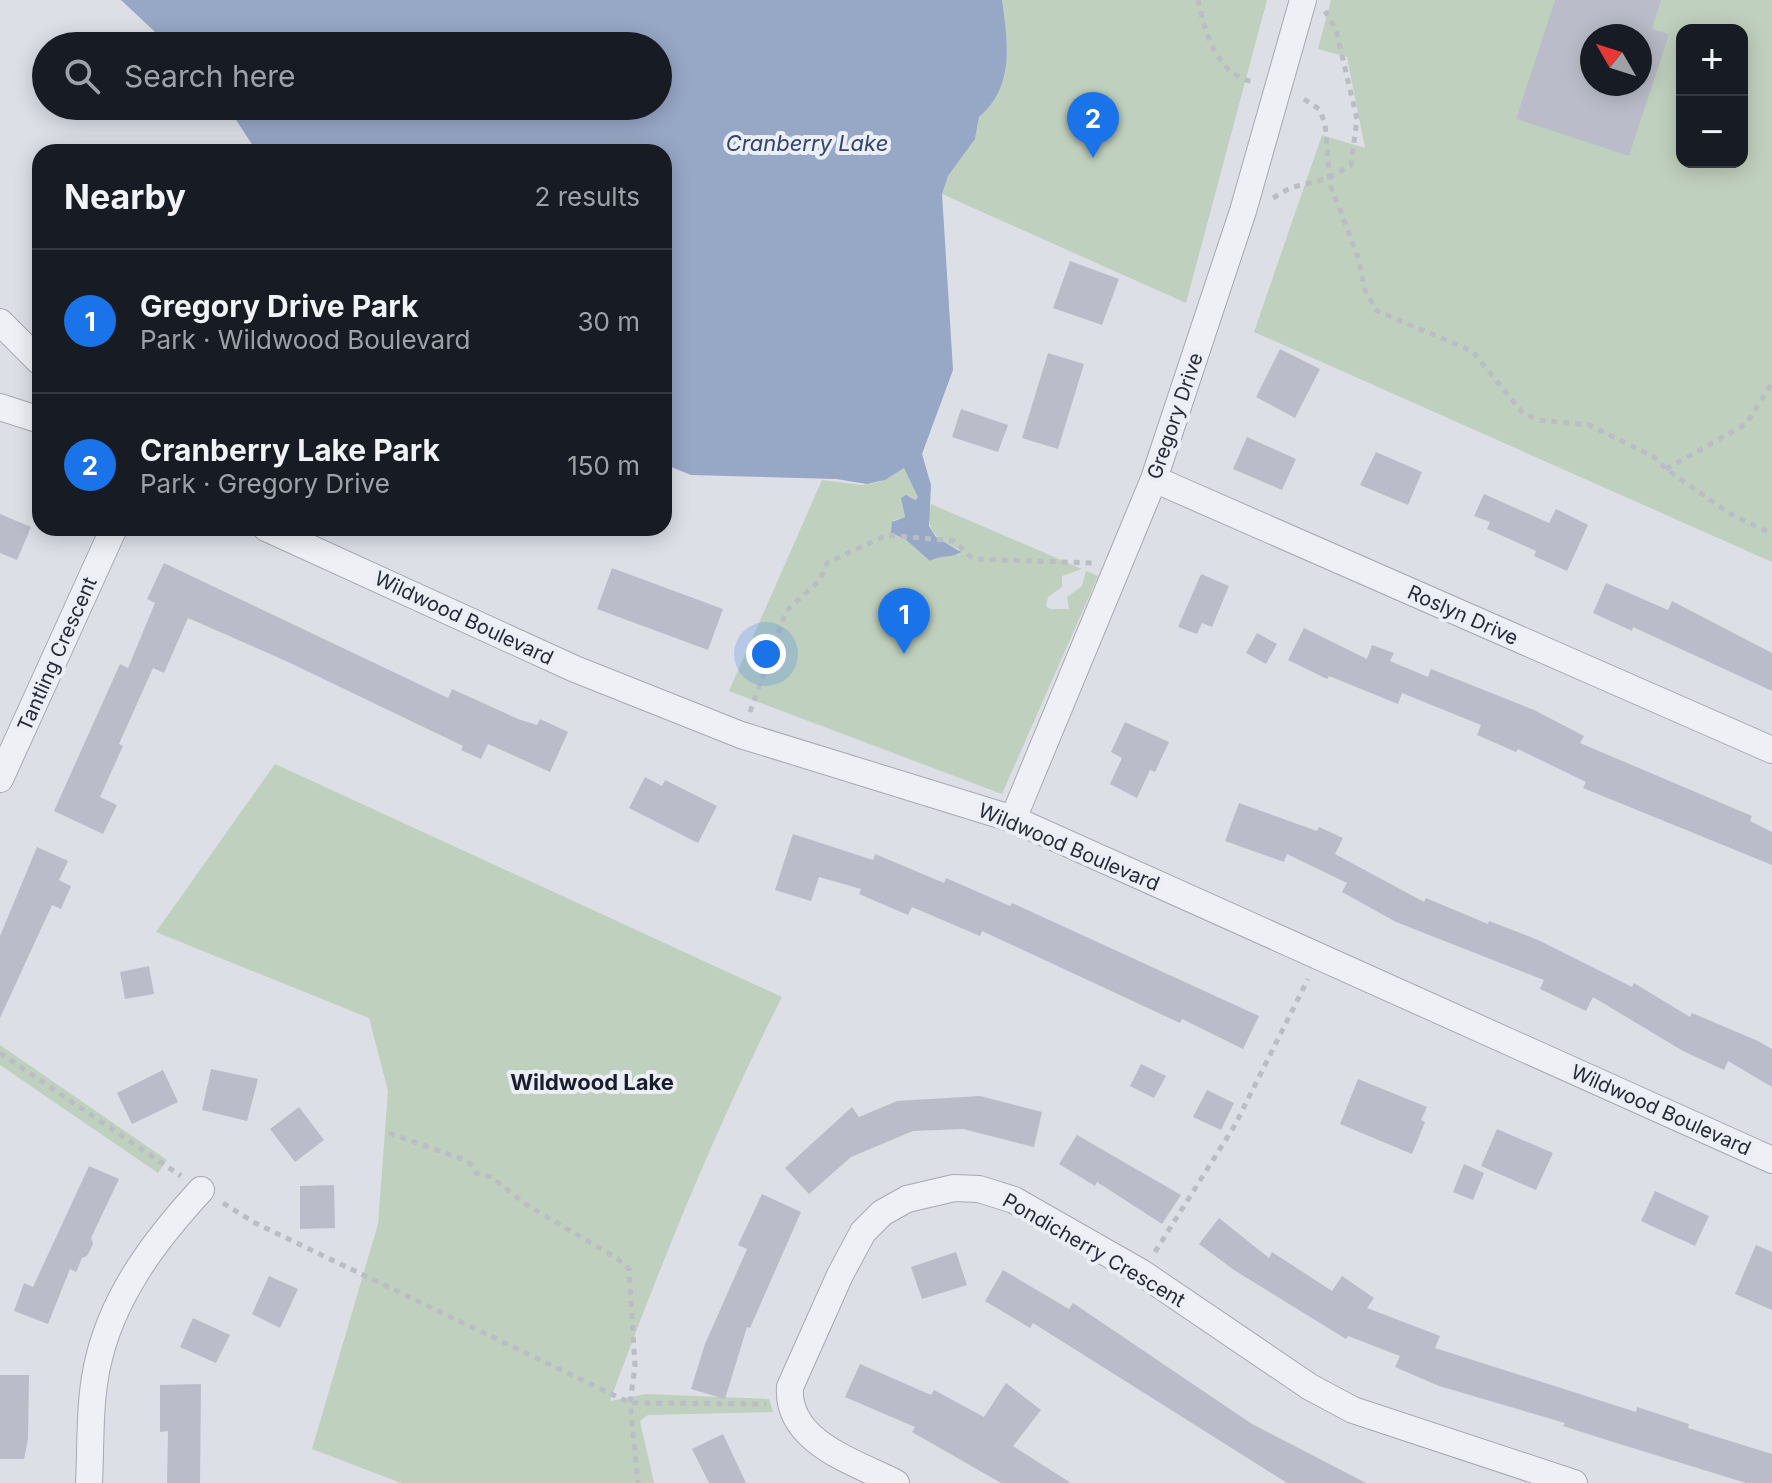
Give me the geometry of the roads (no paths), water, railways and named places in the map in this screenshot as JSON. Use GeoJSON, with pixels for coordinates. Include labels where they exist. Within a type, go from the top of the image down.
{"type":"FeatureCollection","features":[{"type":"Feature","properties":{"kind":"street","name":"Gregory Drive"},"geometry":{"type":"LineString","coordinates":[[1013,819],[1154,479],[1243,211],[1303,0]]}},
{"type":"Feature","properties":{"kind":"street"},"geometry":{"type":"LineString","coordinates":[[0,322],[32,354]]}},
{"type":"Feature","properties":{"kind":"street"},"geometry":{"type":"LineString","coordinates":[[0,407],[32,417]]}},
{"type":"Feature","properties":{"kind":"street","name":"Roslyn Drive"},"geometry":{"type":"LineString","coordinates":[[1154,479],[1772,750]]}},
{"type":"Feature","properties":{"kind":"street","name":"Tantling Crescent"},"geometry":{"type":"LineString","coordinates":[[0,779],[6,749],[110,536]]}},
{"type":"Feature","properties":{"kind":"street","name":"Wildwood Boulevard"},"geometry":{"type":"LineString","coordinates":[[284,536],[575,669],[741,735],[1013,819],[1772,1160]]}},
{"type":"Feature","properties":{"kind":"street","name":"Pondicherry Crescent"},"geometry":{"type":"LineString","coordinates":[[896,1483],[818,1443],[799,1426],[789,1404],[790,1387],[863,1232],[882,1213],[907,1199],[954,1188],[1003,1195],[1142,1273],[1310,1387],[1353,1410],[1574,1483]]}},
{"type":"Feature","properties":{"kind":"street"},"geometry":{"type":"LineString","coordinates":[[89,1483],[96,1371],[113,1314],[157,1237],[201,1190]]}},
{"type":"Feature","properties":{"kind":"water","name":"Cranberry Lake"},"geometry":{"type":"Polygon","coordinates":[[[121,0],[1002,0],[1007,48],[1004,78],[991,105],[979,117],[975,139],[948,176],[942,194],[953,370],[922,454],[931,485],[929,526],[936,537],[961,552],[930,561],[905,539],[891,533],[892,522],[905,517],[901,498],[906,495],[916,500],[918,497],[904,468],[885,480],[867,484],[836,479],[691,475],[672,467],[672,144],[252,144],[236,120],[672,120],[672,32],[155,32],[121,0]]]}},
{"type":"Feature","properties":{"kind":"place","name":"Cranberry Lake Park"},"geometry":{"type":"Point","coordinates":[1093,158]}},
{"type":"Feature","properties":{"kind":"place","name":"Gregory Drive Park"},"geometry":{"type":"Point","coordinates":[904,654]}},
{"type":"Feature","properties":{"kind":"district","name":"Wildwood Lake"},"geometry":{"type":"Point","coordinates":[592,1082]}}]}
